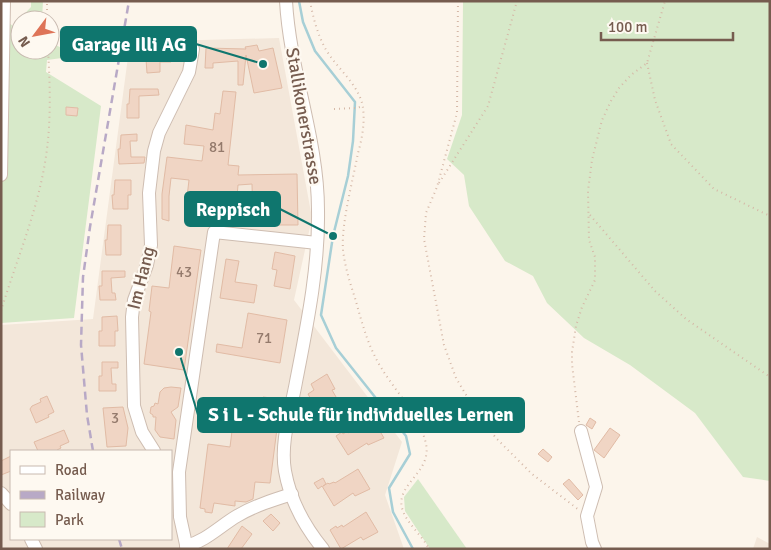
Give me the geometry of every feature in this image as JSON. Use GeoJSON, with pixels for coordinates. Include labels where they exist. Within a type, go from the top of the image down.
{"type":"FeatureCollection","features":[{"type":"Feature","properties":{"kind":"street"},"geometry":{"type":"LineString","coordinates":[[1,175],[4,1]]}},
{"type":"Feature","properties":{"kind":"street","name":"Stallikonerstrasse"},"geometry":{"type":"LineString","coordinates":[[286,1],[291,41],[315,163],[318,210],[317,243],[310,307],[284,448],[285,472],[296,507],[322,549]]}},
{"type":"Feature","properties":{"kind":"street","name":"Im Hang"},"geometry":{"type":"LineString","coordinates":[[153,450],[142,432],[134,406],[132,317],[134,300],[147,265],[151,245],[149,192],[154,151],[159,133],[189,72],[193,49]]}},
{"type":"Feature","properties":{"kind":"street"},"geometry":{"type":"LineString","coordinates":[[292,494],[266,502],[238,516],[204,539],[187,547],[180,517],[175,469],[214,232],[317,243]]}},
{"type":"Feature","properties":{"kind":"street"},"geometry":{"type":"LineString","coordinates":[[581,431],[596,487],[587,516],[595,549]]}},
{"type":"Feature","properties":{"kind":"path"},"geometry":{"type":"LineString","coordinates":[[310,1],[318,32],[326,48],[360,96],[363,106],[362,135],[345,227],[343,251],[347,272],[371,350],[415,419],[426,441],[426,462],[406,488],[401,501],[404,513],[429,549]]}},
{"type":"Feature","properties":{"kind":"path"},"geometry":{"type":"LineString","coordinates":[[458,1],[457,113],[437,187],[426,213],[424,240],[444,345],[456,378],[478,415],[496,438],[532,474],[587,516]]}},
{"type":"Feature","properties":{"kind":"path"},"geometry":{"type":"LineString","coordinates":[[437,187],[488,106],[517,1]]}},
{"type":"Feature","properties":{"kind":"path"},"geometry":{"type":"LineString","coordinates":[[665,1],[647,63],[655,100],[671,144],[714,189],[770,216]]}},
{"type":"Feature","properties":{"kind":"path"},"geometry":{"type":"LineString","coordinates":[[1,311],[27,234],[47,150],[48,60]]}},
{"type":"Feature","properties":{"kind":"path"},"geometry":{"type":"LineString","coordinates":[[581,431],[572,364],[576,326],[595,280],[595,257],[589,240],[590,215],[588,191],[592,160],[602,120],[619,88],[631,75],[647,63]]}},
{"type":"Feature","properties":{"kind":"path"},"geometry":{"type":"LineString","coordinates":[[334,109],[351,109],[363,106]]}},
{"type":"Feature","properties":{"kind":"path"},"geometry":{"type":"LineString","coordinates":[[590,215],[655,291],[686,318],[770,377]]}},
{"type":"Feature","properties":{"kind":"shaded area"},"geometry":{"type":"Polygon","coordinates":[[[279,38],[312,218],[294,300],[402,442],[385,495],[404,549],[1,549],[1,325],[93,319],[130,42],[279,38]]]}},
{"type":"Feature","properties":{"kind":"shaded area"},"geometry":{"type":"Polygon","coordinates":[[[757,537],[770,544],[770,549],[753,549],[757,537]]]}},
{"type":"Feature","properties":{"kind":"green space"},"geometry":{"type":"Polygon","coordinates":[[[31,1],[43,1],[43,10],[28,10],[31,7],[31,1]]]}},
{"type":"Feature","properties":{"kind":"green space"},"geometry":{"type":"Polygon","coordinates":[[[463,1],[770,1],[770,481],[743,477],[695,413],[630,365],[584,338],[547,303],[533,276],[505,261],[469,206],[464,175],[447,159],[462,115],[463,1]]]}},
{"type":"Feature","properties":{"kind":"green space"},"geometry":{"type":"Polygon","coordinates":[[[1,17],[10,24],[10,60],[47,60],[46,72],[101,106],[74,318],[1,323],[1,17]]]}},
{"type":"Feature","properties":{"kind":"green space"},"geometry":{"type":"Polygon","coordinates":[[[60,47],[77,56],[60,58],[60,47]]]}},
{"type":"Feature","properties":{"kind":"green space"},"geometry":{"type":"Polygon","coordinates":[[[418,479],[467,549],[430,549],[405,511],[404,497],[418,479]]]}},
{"type":"Feature","properties":{"kind":"building"},"geometry":{"type":"Polygon","coordinates":[[[150,45],[154,49],[167,49],[169,47],[174,51],[174,57],[171,57],[171,62],[160,62],[160,72],[147,73],[146,59],[138,59],[137,46],[150,45]]]}},
{"type":"Feature","properties":{"kind":"building"},"geometry":{"type":"Polygon","coordinates":[[[257,45],[259,51],[273,48],[282,88],[254,93],[246,55],[243,85],[238,85],[238,61],[213,63],[213,68],[205,68],[206,48],[246,49],[245,47],[257,45]]]}},
{"type":"Feature","properties":{"kind":"building"},"geometry":{"type":"Polygon","coordinates":[[[130,89],[158,89],[159,95],[139,96],[139,118],[127,118],[130,89]]]}},
{"type":"Feature","properties":{"kind":"building"},"geometry":{"type":"Polygon","coordinates":[[[223,91],[236,92],[228,165],[239,166],[238,175],[297,174],[298,225],[253,225],[252,184],[238,185],[235,220],[204,218],[203,221],[189,220],[185,214],[189,180],[171,178],[169,221],[162,219],[162,194],[167,157],[202,161],[204,146],[184,144],[186,125],[213,130],[215,113],[220,114],[223,91]]]}},
{"type":"Feature","properties":{"kind":"building"},"geometry":{"type":"Polygon","coordinates":[[[66,107],[78,108],[77,116],[66,115],[66,107]]]}},
{"type":"Feature","properties":{"kind":"building"},"geometry":{"type":"Polygon","coordinates":[[[137,134],[137,141],[130,141],[131,157],[145,157],[144,163],[119,164],[118,149],[120,149],[121,135],[137,134]]]}},
{"type":"Feature","properties":{"kind":"building"},"geometry":{"type":"Polygon","coordinates":[[[115,180],[131,180],[131,195],[128,195],[128,209],[113,209],[112,195],[114,195],[115,180]]]}},
{"type":"Feature","properties":{"kind":"building"},"geometry":{"type":"Polygon","coordinates":[[[108,225],[121,225],[121,255],[106,255],[105,240],[107,240],[108,225]]]}},
{"type":"Feature","properties":{"kind":"building"},"geometry":{"type":"Polygon","coordinates":[[[174,246],[201,250],[184,370],[144,364],[151,312],[149,311],[152,286],[169,288],[174,246]]]}},
{"type":"Feature","properties":{"kind":"building"},"geometry":{"type":"Polygon","coordinates":[[[275,252],[295,256],[290,289],[274,286],[277,270],[272,269],[275,252]]]}},
{"type":"Feature","properties":{"kind":"building"},"geometry":{"type":"Polygon","coordinates":[[[226,259],[239,261],[235,282],[257,285],[254,303],[220,298],[226,259]]]}},
{"type":"Feature","properties":{"kind":"building"},"geometry":{"type":"Polygon","coordinates":[[[102,271],[125,271],[125,277],[111,278],[112,293],[115,293],[116,300],[100,300],[99,286],[102,286],[102,271]]]}},
{"type":"Feature","properties":{"kind":"building"},"geometry":{"type":"Polygon","coordinates":[[[248,313],[287,320],[280,363],[216,352],[217,344],[242,348],[248,313]]]}},
{"type":"Feature","properties":{"kind":"building"},"geometry":{"type":"Polygon","coordinates":[[[117,316],[118,331],[115,331],[115,346],[99,346],[99,331],[102,331],[102,317],[117,316]]]}},
{"type":"Feature","properties":{"kind":"building"},"geometry":{"type":"Polygon","coordinates":[[[102,362],[118,362],[118,368],[111,368],[112,384],[116,384],[116,391],[99,391],[99,376],[102,376],[102,362]]]}},
{"type":"Feature","properties":{"kind":"building"},"geometry":{"type":"Polygon","coordinates":[[[327,374],[335,389],[332,390],[343,409],[315,426],[306,410],[314,405],[308,394],[314,390],[311,384],[327,374]]]}},
{"type":"Feature","properties":{"kind":"building"},"geometry":{"type":"Polygon","coordinates":[[[164,388],[181,388],[178,407],[171,412],[176,420],[174,439],[160,437],[155,430],[156,417],[153,417],[150,413],[151,407],[155,403],[158,404],[160,392],[164,388]]]}},
{"type":"Feature","properties":{"kind":"building"},"geometry":{"type":"Polygon","coordinates":[[[47,396],[54,412],[48,415],[49,417],[36,423],[30,409],[41,402],[40,399],[47,396]]]}},
{"type":"Feature","properties":{"kind":"building"},"geometry":{"type":"Polygon","coordinates":[[[263,397],[279,399],[270,483],[255,482],[253,499],[246,502],[235,501],[235,506],[214,503],[212,513],[205,512],[205,509],[200,508],[208,444],[230,447],[235,407],[261,411],[263,397]]]}},
{"type":"Feature","properties":{"kind":"building"},"geometry":{"type":"Polygon","coordinates":[[[123,407],[128,428],[126,446],[107,447],[103,408],[123,407]]]}},
{"type":"Feature","properties":{"kind":"building"},"geometry":{"type":"Polygon","coordinates":[[[372,418],[384,438],[368,445],[367,443],[348,455],[336,436],[342,432],[343,434],[348,431],[348,433],[372,418]]]}},
{"type":"Feature","properties":{"kind":"building"},"geometry":{"type":"Polygon","coordinates":[[[590,418],[596,422],[592,429],[586,425],[590,418]]]}},
{"type":"Feature","properties":{"kind":"building"},"geometry":{"type":"Polygon","coordinates":[[[610,428],[620,435],[604,458],[594,450],[610,428]]]}},
{"type":"Feature","properties":{"kind":"building"},"geometry":{"type":"Polygon","coordinates":[[[64,430],[69,442],[60,446],[61,448],[57,450],[38,450],[34,442],[64,430]]]}},
{"type":"Feature","properties":{"kind":"building"},"geometry":{"type":"Polygon","coordinates":[[[543,449],[552,457],[548,462],[538,454],[543,449]]]}},
{"type":"Feature","properties":{"kind":"building"},"geometry":{"type":"Polygon","coordinates":[[[10,456],[10,471],[1,475],[1,461],[10,456]]]}},
{"type":"Feature","properties":{"kind":"building"},"geometry":{"type":"Polygon","coordinates":[[[358,469],[370,489],[355,496],[353,493],[334,506],[322,486],[318,489],[314,483],[323,478],[326,484],[323,486],[328,483],[335,483],[358,469]]]}},
{"type":"Feature","properties":{"kind":"building"},"geometry":{"type":"Polygon","coordinates":[[[569,479],[583,495],[578,500],[563,484],[569,479]]]}},
{"type":"Feature","properties":{"kind":"building"},"geometry":{"type":"Polygon","coordinates":[[[366,512],[378,532],[363,540],[361,537],[341,549],[330,530],[336,526],[337,528],[342,525],[343,527],[366,512]]]}},
{"type":"Feature","properties":{"kind":"building"},"geometry":{"type":"Polygon","coordinates":[[[271,514],[280,523],[273,531],[263,521],[271,514]]]}},
{"type":"Feature","properties":{"kind":"building"},"geometry":{"type":"Polygon","coordinates":[[[242,526],[252,534],[241,549],[227,549],[242,526]]]}},
{"type":"Feature","properties":{"kind":"waterway"},"geometry":{"type":"LineString","coordinates":[[299,1],[303,22],[315,51],[355,102],[353,141],[348,176],[333,236],[321,315],[336,348],[406,436],[410,454],[389,488],[393,512],[413,549]]}},
{"type":"Feature","properties":{"kind":"railway"},"geometry":{"type":"LineString","coordinates":[[93,450],[87,415],[81,345],[83,277],[129,1]]}},
{"type":"Feature","properties":{"kind":"railway"},"geometry":{"type":"LineString","coordinates":[[119,540],[122,549]]}},
{"type":"Feature","properties":{"kind":"place","name":"Garage Illi AG"},"geometry":{"type":"Point","coordinates":[263,64]}},
{"type":"Feature","properties":{"kind":"place","name":"Reppisch"},"geometry":{"type":"Point","coordinates":[333,236]}},
{"type":"Feature","properties":{"kind":"place","name":"S i L - Schule für individuelles Lernen"},"geometry":{"type":"Point","coordinates":[179,352]}}]}
